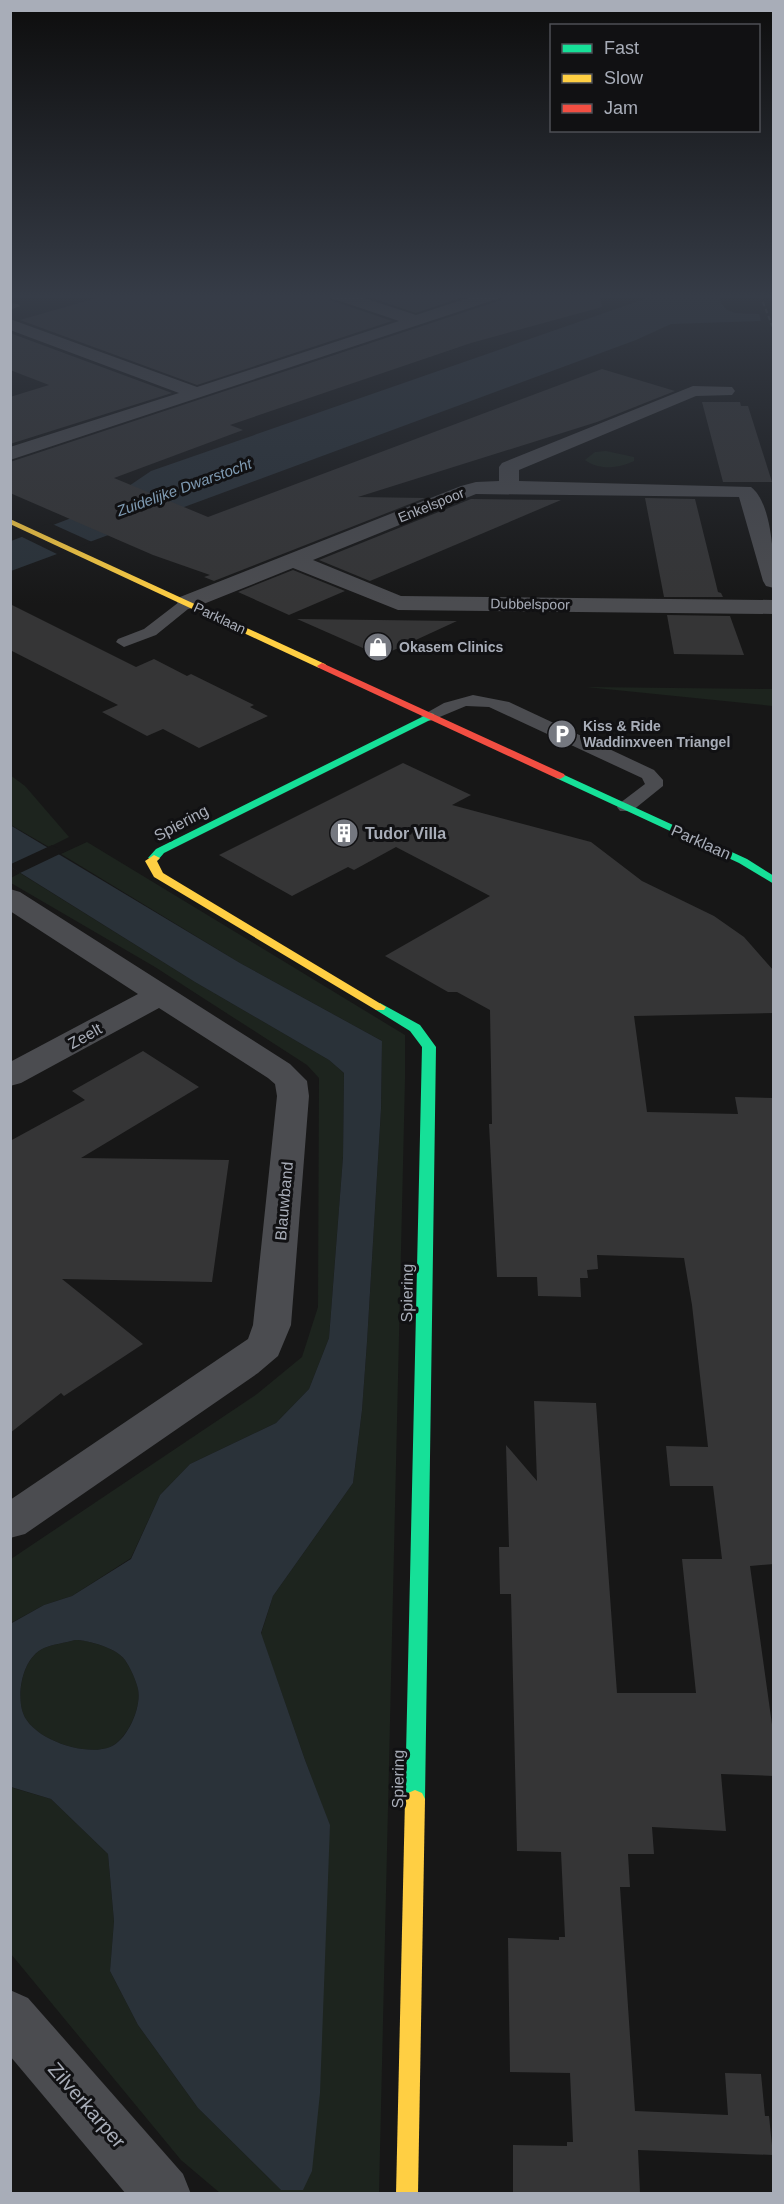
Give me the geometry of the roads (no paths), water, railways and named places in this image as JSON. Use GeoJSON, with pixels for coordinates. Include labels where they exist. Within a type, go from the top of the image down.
{"type":"FeatureCollection","features":[{"type":"Feature","properties":{"kind":"street"},"geometry":{"type":"LineString","coordinates":[[10,454],[182,398]]}},
{"type":"Feature","properties":{"kind":"street"},"geometry":{"type":"LineString","coordinates":[[676,398],[509,467],[509,487],[744,491],[749,495],[774,581]]}},
{"type":"Feature","properties":{"kind":"street","name":"Enkelspoor"},"geometry":{"type":"LineString","coordinates":[[188,603],[468,490],[509,487]]}},
{"type":"Feature","properties":{"kind":"street","name":"Parklaan"},"geometry":{"type":"LineString","coordinates":[[17,523],[743,861],[774,882]]}},
{"type":"Feature","properties":{"kind":"street","name":"Dubbelspoor"},"geometry":{"type":"LineString","coordinates":[[294,560],[398,603],[774,607]]}},
{"type":"Feature","properties":{"kind":"street","name":"Spiering"},"geometry":{"type":"LineString","coordinates":[[407,2193],[429,1047],[415,1028],[158,875],[151,861],[160,851],[430,716]]}},
{"type":"Feature","properties":{"kind":"street","name":"Blauwband"},"geometry":{"type":"LineString","coordinates":[[10,898],[291,1081],[293,1096],[272,1325],[265,1346],[244,1363],[10,1522]]}},
{"type":"Feature","properties":{"kind":"street","name":"Zeelt"},"geometry":{"type":"LineString","coordinates":[[10,1076],[159,995]]}},
{"type":"Feature","properties":{"kind":"street","name":"Zilverkarper"},"geometry":{"type":"LineString","coordinates":[[10,2016],[163,2193]]}},
{"type":"Feature","properties":{"kind":"lane"},"geometry":{"type":"LineString","coordinates":[[124,642],[150,632],[188,603]]}},
{"type":"Feature","properties":{"kind":"lane"},"geometry":{"type":"LineString","coordinates":[[430,716],[466,699],[483,700],[503,706],[648,774],[654,780],[654,786],[626,807]]}},
{"type":"Feature","properties":{"kind":"water","name":"Zuidelijke Dwarstocht"},"geometry":{"type":"Polygon","coordinates":[[[361,398],[479,398],[11,571],[11,541],[95,509],[151,471],[361,398]]]}},
{"type":"Feature","properties":{"kind":"water"},"geometry":{"type":"Polygon","coordinates":[[[10,825],[240,963],[382,1041],[381,1109],[367,1342],[353,1483],[273,1596],[261,1633],[330,1825],[320,2093],[312,2171],[303,2190],[281,2190],[198,2108],[138,2025],[110,1971],[114,1921],[108,1854],[51,1799],[11,1787],[10,1624],[44,1605],[72,1596],[131,1559],[160,1495],[190,1464],[276,1423],[309,1389],[329,1338],[343,1157],[344,1073],[329,1060],[195,982],[11,867],[10,825]],[[81,1640],[51,1645],[31,1659],[26,1667],[21,1686],[23,1713],[37,1731],[60,1744],[87,1750],[110,1747],[122,1738],[132,1722],[138,1705],[138,1689],[131,1670],[121,1656],[102,1646],[81,1640]]]}},
{"type":"Feature","properties":{"kind":"place","name":"Okasem Clinics"},"geometry":{"type":"Point","coordinates":[378,647]}},
{"type":"Feature","properties":{"kind":"place","name":"Kiss & Ride Waddinxveen Triangel"},"geometry":{"type":"Point","coordinates":[562,734]}},
{"type":"Feature","properties":{"kind":"place","name":"Tudor Villa"},"geometry":{"type":"Point","coordinates":[344,833]}}]}
